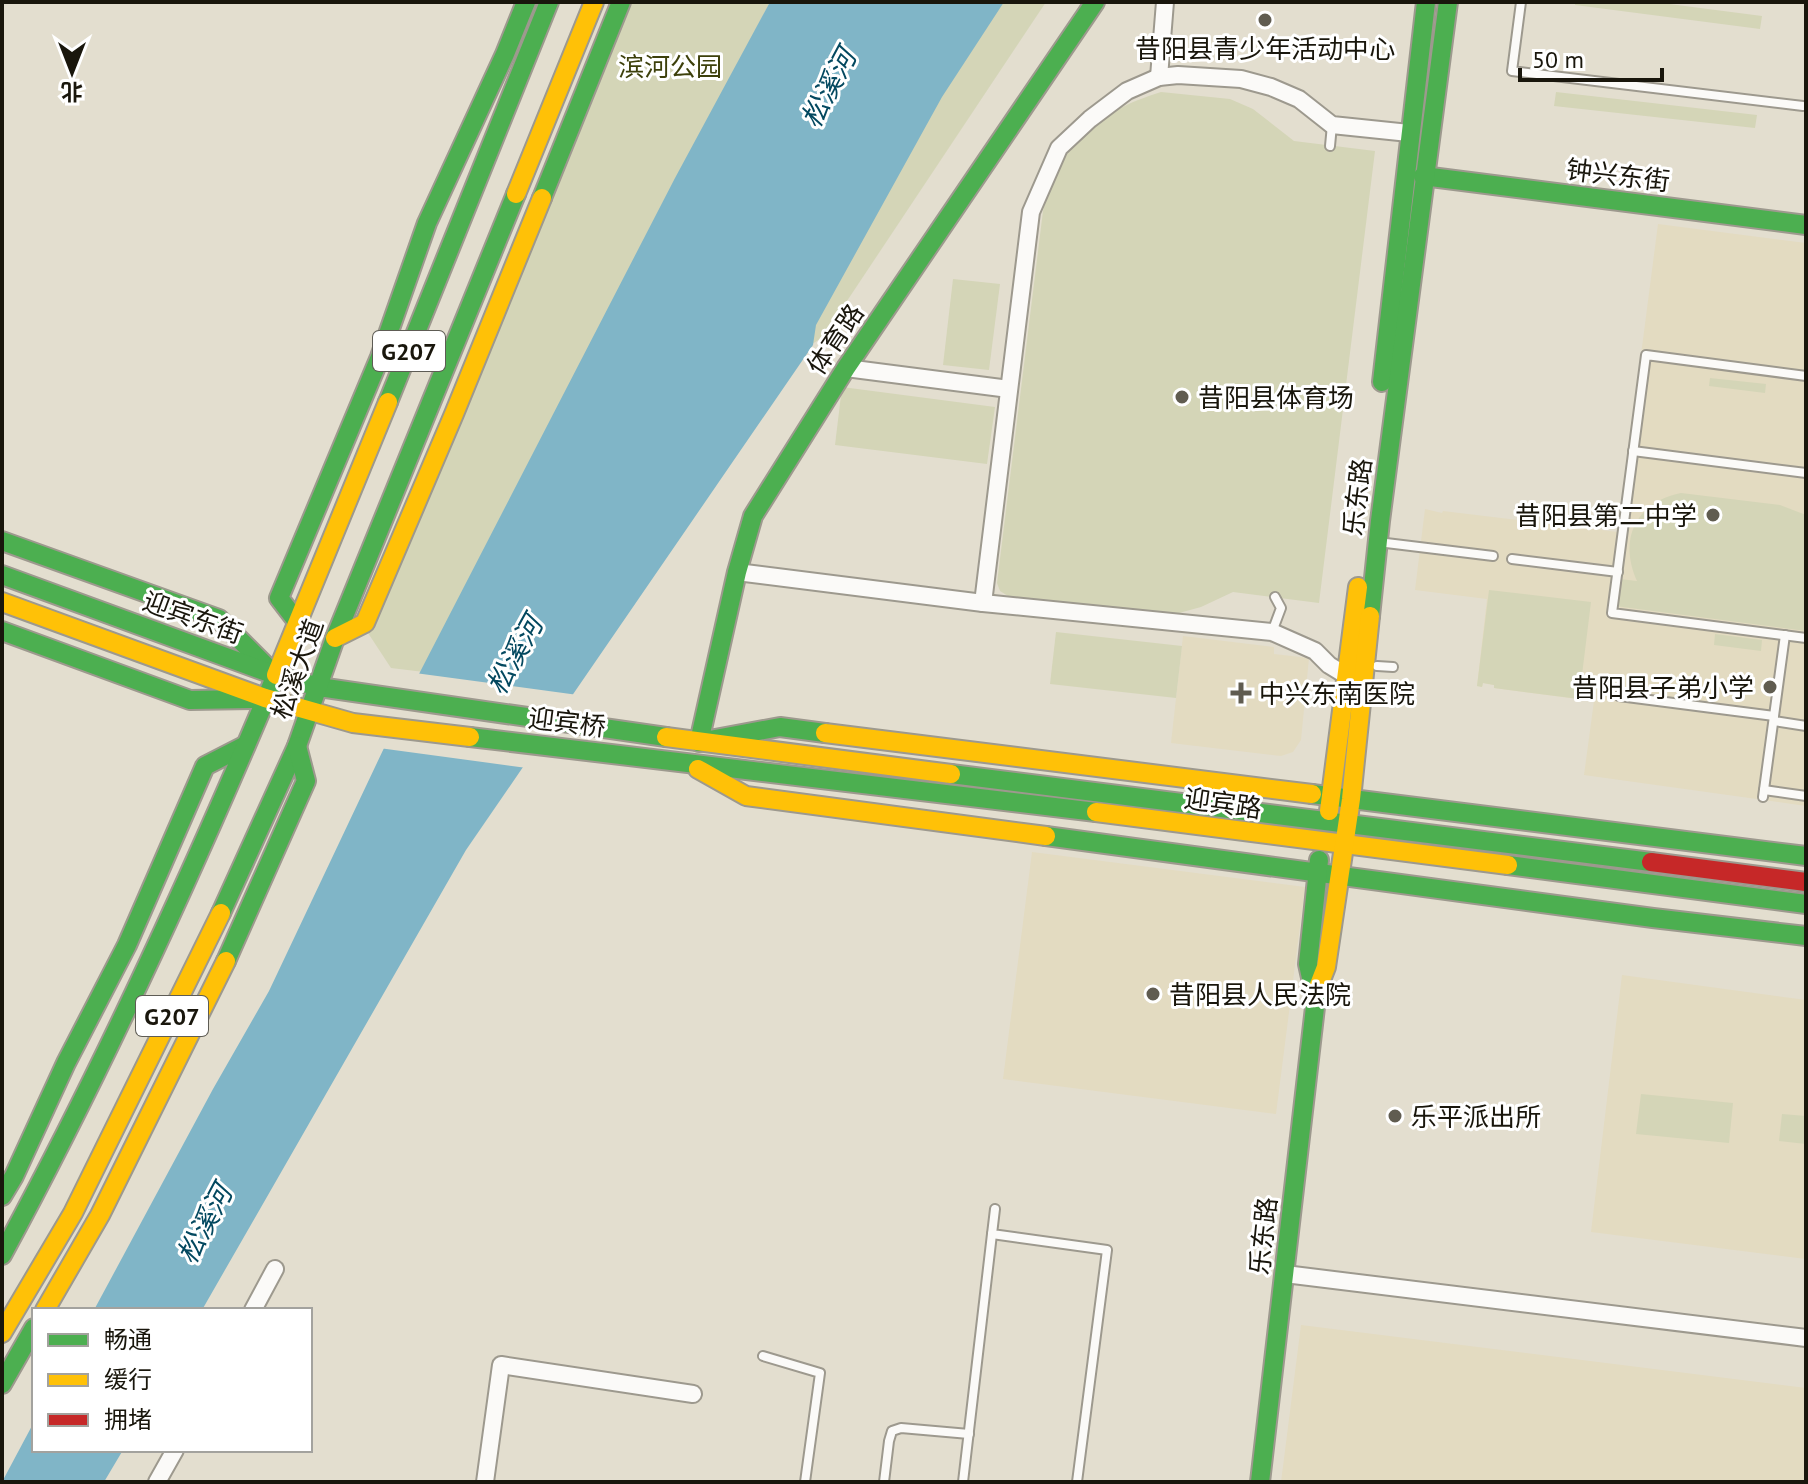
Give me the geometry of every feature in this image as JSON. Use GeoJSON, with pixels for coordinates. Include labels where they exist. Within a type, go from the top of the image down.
{"type":"FeatureCollection","features":[{"type":"Feature","properties":{"kind":"main road"},"geometry":{"type":"LineString","coordinates":[[299,624],[279,598],[380,357],[427,223],[526,2]]}},
{"type":"Feature","properties":{"kind":"main road","name":"松溪大道"},"geometry":{"type":"LineString","coordinates":[[2,1255],[84,1100],[162,935],[299,624],[549,2]]}},
{"type":"Feature","properties":{"kind":"main road","name":"松溪大道"},"geometry":{"type":"LineString","coordinates":[[2,1333],[73,1213],[195,969],[297,746],[335,638],[594,2]]}},
{"type":"Feature","properties":{"kind":"main road"},"geometry":{"type":"LineString","coordinates":[[335,638],[365,623],[454,414],[621,2]]}},
{"type":"Feature","properties":{"kind":"main road","name":"体育路"},"geometry":{"type":"LineString","coordinates":[[699,742],[737,572],[753,516],[846,368],[1095,2]]}},
{"type":"Feature","properties":{"kind":"main road","name":"乐东路"},"geometry":{"type":"LineString","coordinates":[[1315,996],[1308,964],[1317,872],[1332,796],[1426,2]]}},
{"type":"Feature","properties":{"kind":"main road","name":"乐东路"},"geometry":{"type":"LineString","coordinates":[[1260,1482],[1315,996],[1326,967],[1351,799],[1377,542],[1448,2]]}},
{"type":"Feature","properties":{"kind":"main road","name":"钟兴东街"},"geometry":{"type":"LineString","coordinates":[[1423,176],[1806,225]]}},
{"type":"Feature","properties":{"kind":"main road"},"geometry":{"type":"LineString","coordinates":[[2,541],[219,619],[275,675]]}},
{"type":"Feature","properties":{"kind":"main road","name":"迎宾东街"},"geometry":{"type":"LineString","coordinates":[[2,575],[275,675],[369,696]]}},
{"type":"Feature","properties":{"kind":"main road","name":"迎宾东街"},"geometry":{"type":"LineString","coordinates":[[2,602],[265,698],[353,723]]}},
{"type":"Feature","properties":{"kind":"main road"},"geometry":{"type":"LineString","coordinates":[[2,631],[190,700],[265,698]]}},
{"type":"Feature","properties":{"kind":"main road","name":"迎宾桥"},"geometry":{"type":"LineString","coordinates":[[369,696],[644,734]]}},
{"type":"Feature","properties":{"kind":"main road","name":"迎宾桥"},"geometry":{"type":"LineString","coordinates":[[353,723],[633,755]]}},
{"type":"Feature","properties":{"kind":"main road"},"geometry":{"type":"LineString","coordinates":[[699,742],[780,727],[1806,856]]}},
{"type":"Feature","properties":{"kind":"main road","name":"迎宾路"},"geometry":{"type":"LineString","coordinates":[[644,734],[1806,882]]}},
{"type":"Feature","properties":{"kind":"main road"},"geometry":{"type":"LineString","coordinates":[[2,1196],[127,945],[205,766],[244,746]]}},
{"type":"Feature","properties":{"kind":"main road"},"geometry":{"type":"LineString","coordinates":[[46,1308],[100,1215],[233,946],[306,781],[297,746]]}},
{"type":"Feature","properties":{"kind":"main road","name":"迎宾路"},"geometry":{"type":"LineString","coordinates":[[633,755],[1806,904]]}},
{"type":"Feature","properties":{"kind":"main road"},"geometry":{"type":"LineString","coordinates":[[1023,781],[1025,757]]}},
{"type":"Feature","properties":{"kind":"main road"},"geometry":{"type":"LineString","coordinates":[[686,763],[746,796],[1806,936]]}},
{"type":"Feature","properties":{"kind":"main road"},"geometry":{"type":"LineString","coordinates":[[1016,831],[1020,802]]}},
{"type":"Feature","properties":{"kind":"main road"},"geometry":{"type":"LineString","coordinates":[[1667,865],[1669,840]]}},
{"type":"Feature","properties":{"kind":"main road"},"geometry":{"type":"LineString","coordinates":[[1653,918],[1658,885]]}},
{"type":"Feature","properties":{"kind":"main road"},"geometry":{"type":"LineString","coordinates":[[2,1384],[32,1332]]}},
{"type":"Feature","properties":{"kind":"street"},"geometry":{"type":"LineString","coordinates":[[1159,77],[1165,2]]}},
{"type":"Feature","properties":{"kind":"street"},"geometry":{"type":"LineString","coordinates":[[983,603],[1031,212],[1059,148],[1127,91],[1159,77],[1208,75],[1241,79],[1299,99],[1332,125],[1409,133]]}},
{"type":"Feature","properties":{"kind":"street"},"geometry":{"type":"LineString","coordinates":[[846,368],[1009,389]]}},
{"type":"Feature","properties":{"kind":"street"},"geometry":{"type":"LineString","coordinates":[[737,572],[983,603],[1272,632],[1315,651],[1329,665],[1347,676]]}},
{"type":"Feature","properties":{"kind":"street"},"geometry":{"type":"LineString","coordinates":[[254,1308],[275,1269]]}},
{"type":"Feature","properties":{"kind":"street"},"geometry":{"type":"LineString","coordinates":[[1285,1274],[1806,1338]]}},
{"type":"Feature","properties":{"kind":"street"},"geometry":{"type":"LineString","coordinates":[[485,1482],[501,1365],[693,1394]]}},
{"type":"Feature","properties":{"kind":"street"},"geometry":{"type":"LineString","coordinates":[[157,1482],[174,1452]]}},
{"type":"Feature","properties":{"kind":"lane"},"geometry":{"type":"LineString","coordinates":[[1521,2],[1512,71],[1803,106]]}},
{"type":"Feature","properties":{"kind":"lane"},"geometry":{"type":"LineString","coordinates":[[1330,146],[1332,125]]}},
{"type":"Feature","properties":{"kind":"lane"},"geometry":{"type":"LineString","coordinates":[[1806,376],[1646,355],[1612,613],[1806,638]]}},
{"type":"Feature","properties":{"kind":"lane"},"geometry":{"type":"LineString","coordinates":[[1633,451],[1806,473]]}},
{"type":"Feature","properties":{"kind":"lane"},"geometry":{"type":"LineString","coordinates":[[1377,542],[1493,556]]}},
{"type":"Feature","properties":{"kind":"lane"},"geometry":{"type":"LineString","coordinates":[[1512,559],[1618,572]]}},
{"type":"Feature","properties":{"kind":"lane"},"geometry":{"type":"LineString","coordinates":[[1272,632],[1281,608],[1275,597]]}},
{"type":"Feature","properties":{"kind":"lane"},"geometry":{"type":"LineString","coordinates":[[1785,635],[1764,794],[1806,796]]}},
{"type":"Feature","properties":{"kind":"lane"},"geometry":{"type":"LineString","coordinates":[[1377,666],[1393,667]]}},
{"type":"Feature","properties":{"kind":"lane"},"geometry":{"type":"LineString","coordinates":[[1619,696],[1806,726]]}},
{"type":"Feature","properties":{"kind":"lane"},"geometry":{"type":"LineString","coordinates":[[963,1482],[995,1209]]}},
{"type":"Feature","properties":{"kind":"lane"},"geometry":{"type":"LineString","coordinates":[[992,1234],[1107,1250],[1077,1482]]}},
{"type":"Feature","properties":{"kind":"lane"},"geometry":{"type":"LineString","coordinates":[[763,1356],[820,1373],[805,1482]]}},
{"type":"Feature","properties":{"kind":"lane"},"geometry":{"type":"LineString","coordinates":[[884,1482],[892,1431],[901,1428],[969,1434]]}},
{"type":"Feature","properties":{"kind":"shaded area","name":"昔阳县第二中学"},"geometry":{"type":"Polygon","coordinates":[[[1658,224],[1806,243],[1806,806],[1584,775],[1594,701],[1494,688],[1494,685],[1483,683],[1482,687],[1477,686],[1487,599],[1415,590],[1425,509],[1618,532],[1658,224]]]}},
{"type":"Feature","properties":{"kind":"shaded area","name":"中兴东南医院"},"geometry":{"type":"Polygon","coordinates":[[[1183,636],[1274,647],[1274,654],[1309,658],[1301,740],[1293,752],[1281,756],[1171,743],[1183,636]]]}},
{"type":"Feature","properties":{"kind":"shaded area","name":"昔阳县人民法院"},"geometry":{"type":"Polygon","coordinates":[[[1032,852],[1305,887],[1276,1114],[1003,1079],[1032,852]]]}},
{"type":"Feature","properties":{"kind":"shaded area"},"geometry":{"type":"Polygon","coordinates":[[[1622,975],[1806,1000],[1806,1259],[1591,1232],[1622,975]]]}},
{"type":"Feature","properties":{"kind":"shaded area"},"geometry":{"type":"Polygon","coordinates":[[[1301,1325],[1806,1388],[1806,1482],[1281,1482],[1301,1325]]]}},
{"type":"Feature","properties":{"kind":"green space","name":"滨河公园"},"geometry":{"type":"Polygon","coordinates":[[[632,2],[770,2],[424,672],[391,668],[368,633],[464,410],[632,2]]]}},
{"type":"Feature","properties":{"kind":"green space"},"geometry":{"type":"Polygon","coordinates":[[[990,2],[1046,2],[823,337],[806,348],[811,322],[990,2]]]}},
{"type":"Feature","properties":{"kind":"green space"},"geometry":{"type":"Polygon","coordinates":[[[1575,2],[1654,2],[1762,16],[1760,29],[1575,5],[1575,2]]]}},
{"type":"Feature","properties":{"kind":"green space","name":"昔阳县体育场"},"geometry":{"type":"Polygon","coordinates":[[[1161,92],[1230,99],[1253,109],[1294,141],[1375,151],[1319,603],[1233,592],[1179,613],[1124,611],[1008,596],[1000,591],[997,583],[1043,211],[1050,187],[1071,149],[1099,121],[1137,100],[1161,92]]]}},
{"type":"Feature","properties":{"kind":"green space"},"geometry":{"type":"Polygon","coordinates":[[[1556,92],[1757,115],[1755,128],[1554,106],[1556,92]]]}},
{"type":"Feature","properties":{"kind":"green space"},"geometry":{"type":"Polygon","coordinates":[[[953,279],[1000,284],[989,370],[943,365],[953,279]]]}},
{"type":"Feature","properties":{"kind":"green space"},"geometry":{"type":"Polygon","coordinates":[[[1710,378],[1766,384],[1765,393],[1709,386],[1710,378]]]}},
{"type":"Feature","properties":{"kind":"green space"},"geometry":{"type":"Polygon","coordinates":[[[842,387],[995,407],[987,464],[835,445],[842,387]]]}},
{"type":"Feature","properties":{"kind":"green space"},"geometry":{"type":"Polygon","coordinates":[[[1681,493],[1780,505],[1806,515],[1806,631],[1615,606],[1619,579],[1637,581],[1630,551],[1635,525],[1652,505],[1681,493]]]}},
{"type":"Feature","properties":{"kind":"green space"},"geometry":{"type":"Polygon","coordinates":[[[1489,590],[1591,602],[1579,699],[1494,688],[1494,685],[1483,683],[1482,687],[1477,686],[1489,590]]]}},
{"type":"Feature","properties":{"kind":"green space"},"geometry":{"type":"Polygon","coordinates":[[[1056,632],[1182,646],[1176,698],[1050,684],[1056,632]]]}},
{"type":"Feature","properties":{"kind":"green space"},"geometry":{"type":"Polygon","coordinates":[[[1715,634],[1762,640],[1761,651],[1714,645],[1715,634]]]}},
{"type":"Feature","properties":{"kind":"green space"},"geometry":{"type":"Polygon","coordinates":[[[1641,1094],[1733,1103],[1729,1143],[1636,1134],[1641,1094]]]}},
{"type":"Feature","properties":{"kind":"green space"},"geometry":{"type":"Polygon","coordinates":[[[1782,1114],[1806,1116],[1806,1144],[1779,1141],[1782,1114]]]}},
{"type":"Feature","properties":{"kind":"water","name":"松溪河"},"geometry":{"type":"Polygon","coordinates":[[[770,2],[1004,2],[942,97],[816,325],[813,345],[466,850],[203,1308],[95,1308],[269,991],[420,672],[675,178],[770,2]]]}},
{"type":"Feature","properties":{"kind":"water"},"geometry":{"type":"Polygon","coordinates":[[[32,1426],[32,1452],[122,1452],[104,1482],[2,1482],[32,1426]]]}},
{"type":"Feature","properties":{"kind":"pier"},"geometry":{"type":"Polygon","coordinates":[[[415,673],[578,695],[527,768],[379,748],[415,673]]]}},
{"type":"Feature","properties":{"kind":"traffic: fast"},"geometry":{"type":"LineString","coordinates":[[299,624],[279,598],[380,357],[427,223],[526,2]]}},
{"type":"Feature","properties":{"kind":"traffic: fast"},"geometry":{"type":"LineString","coordinates":[[388,402],[549,2]]}},
{"type":"Feature","properties":{"kind":"traffic: fast"},"geometry":{"type":"LineString","coordinates":[[542,198],[621,2]]}},
{"type":"Feature","properties":{"kind":"traffic: fast"},"geometry":{"type":"LineString","coordinates":[[825,733],[780,727],[699,742],[737,572],[753,516],[846,368],[1095,2]]}},
{"type":"Feature","properties":{"kind":"traffic: fast"},"geometry":{"type":"LineString","coordinates":[[1382,382],[1426,2]]}},
{"type":"Feature","properties":{"kind":"traffic: fast"},"geometry":{"type":"LineString","coordinates":[[1370,616],[1448,2]]}},
{"type":"Feature","properties":{"kind":"traffic: fast"},"geometry":{"type":"LineString","coordinates":[[1423,176],[1806,225]]}},
{"type":"Feature","properties":{"kind":"traffic: fast"},"geometry":{"type":"LineString","coordinates":[[221,913],[297,746],[335,638],[516,194]]}},
{"type":"Feature","properties":{"kind":"traffic: fast"},"geometry":{"type":"LineString","coordinates":[[2,541],[219,619],[268,668]]}},
{"type":"Feature","properties":{"kind":"traffic: fast"},"geometry":{"type":"LineString","coordinates":[[2,575],[275,675],[319,687],[666,737]]}},
{"type":"Feature","properties":{"kind":"traffic: fast"},"geometry":{"type":"LineString","coordinates":[[2,631],[190,700],[252,699]]}},
{"type":"Feature","properties":{"kind":"traffic: fast"},"geometry":{"type":"LineString","coordinates":[[2,1255],[76,1113],[146,968],[276,675]]}},
{"type":"Feature","properties":{"kind":"traffic: fast"},"geometry":{"type":"LineString","coordinates":[[470,737],[1096,812]]}},
{"type":"Feature","properties":{"kind":"traffic: fast"},"geometry":{"type":"LineString","coordinates":[[2,1196],[127,945],[205,766],[244,746]]}},
{"type":"Feature","properties":{"kind":"traffic: fast"},"geometry":{"type":"LineString","coordinates":[[226,961],[306,781],[297,746]]}},
{"type":"Feature","properties":{"kind":"traffic: fast"},"geometry":{"type":"LineString","coordinates":[[951,774],[1651,862]]}},
{"type":"Feature","properties":{"kind":"traffic: fast"},"geometry":{"type":"LineString","coordinates":[[1312,794],[1806,856]]}},
{"type":"Feature","properties":{"kind":"traffic: fast"},"geometry":{"type":"LineString","coordinates":[[1046,836],[1806,936]]}},
{"type":"Feature","properties":{"kind":"traffic: fast"},"geometry":{"type":"LineString","coordinates":[[1315,996],[1308,964],[1319,860]]}},
{"type":"Feature","properties":{"kind":"traffic: fast"},"geometry":{"type":"LineString","coordinates":[[1508,865],[1806,904]]}},
{"type":"Feature","properties":{"kind":"traffic: fast"},"geometry":{"type":"LineString","coordinates":[[1260,1482],[1317,990]]}},
{"type":"Feature","properties":{"kind":"traffic: fast"},"geometry":{"type":"LineString","coordinates":[[2,1384],[32,1332]]}},
{"type":"Feature","properties":{"kind":"traffic: slow"},"geometry":{"type":"LineString","coordinates":[[516,194],[594,2]]}},
{"type":"Feature","properties":{"kind":"traffic: slow"},"geometry":{"type":"LineString","coordinates":[[335,638],[365,623],[542,198]]}},
{"type":"Feature","properties":{"kind":"traffic: slow"},"geometry":{"type":"LineString","coordinates":[[276,675],[388,402]]}},
{"type":"Feature","properties":{"kind":"traffic: slow"},"geometry":{"type":"LineString","coordinates":[[1329,811],[1358,587]]}},
{"type":"Feature","properties":{"kind":"traffic: slow"},"geometry":{"type":"LineString","coordinates":[[2,602],[265,698],[353,723],[470,737]]}},
{"type":"Feature","properties":{"kind":"traffic: slow"},"geometry":{"type":"LineString","coordinates":[[1317,990],[1326,967],[1351,799],[1370,616]]}},
{"type":"Feature","properties":{"kind":"traffic: slow"},"geometry":{"type":"LineString","coordinates":[[825,733],[1312,794]]}},
{"type":"Feature","properties":{"kind":"traffic: slow"},"geometry":{"type":"LineString","coordinates":[[666,737],[951,774]]}},
{"type":"Feature","properties":{"kind":"traffic: slow"},"geometry":{"type":"LineString","coordinates":[[698,769],[746,796],[1046,836]]}},
{"type":"Feature","properties":{"kind":"traffic: slow"},"geometry":{"type":"LineString","coordinates":[[1096,812],[1508,865]]}},
{"type":"Feature","properties":{"kind":"traffic: slow"},"geometry":{"type":"LineString","coordinates":[[2,1333],[73,1213],[221,913]]}},
{"type":"Feature","properties":{"kind":"traffic: slow"},"geometry":{"type":"LineString","coordinates":[[46,1308],[100,1215],[226,961]]}},
{"type":"Feature","properties":{"kind":"traffic: jam"},"geometry":{"type":"LineString","coordinates":[[1651,862],[1806,882]]}},
{"type":"Feature","properties":{"kind":"place","name":"昔阳县青少年活动中心"},"geometry":{"type":"Point","coordinates":[1265,20]}},
{"type":"Feature","properties":{"kind":"place","name":"昔阳县体育场"},"geometry":{"type":"Point","coordinates":[1182,397]}},
{"type":"Feature","properties":{"kind":"place","name":"昔阳县第二中学"},"geometry":{"type":"Point","coordinates":[1713,515]}},
{"type":"Feature","properties":{"kind":"place","name":"昔阳县子弟小学"},"geometry":{"type":"Point","coordinates":[1770,687]}},
{"type":"Feature","properties":{"kind":"place","name":"中兴东南医院"},"geometry":{"type":"Point","coordinates":[1241,693]}},
{"type":"Feature","properties":{"kind":"place","name":"昔阳县人民法院"},"geometry":{"type":"Point","coordinates":[1153,994]}},
{"type":"Feature","properties":{"kind":"place","name":"乐平派出所"},"geometry":{"type":"Point","coordinates":[1395,1116]}}]}
